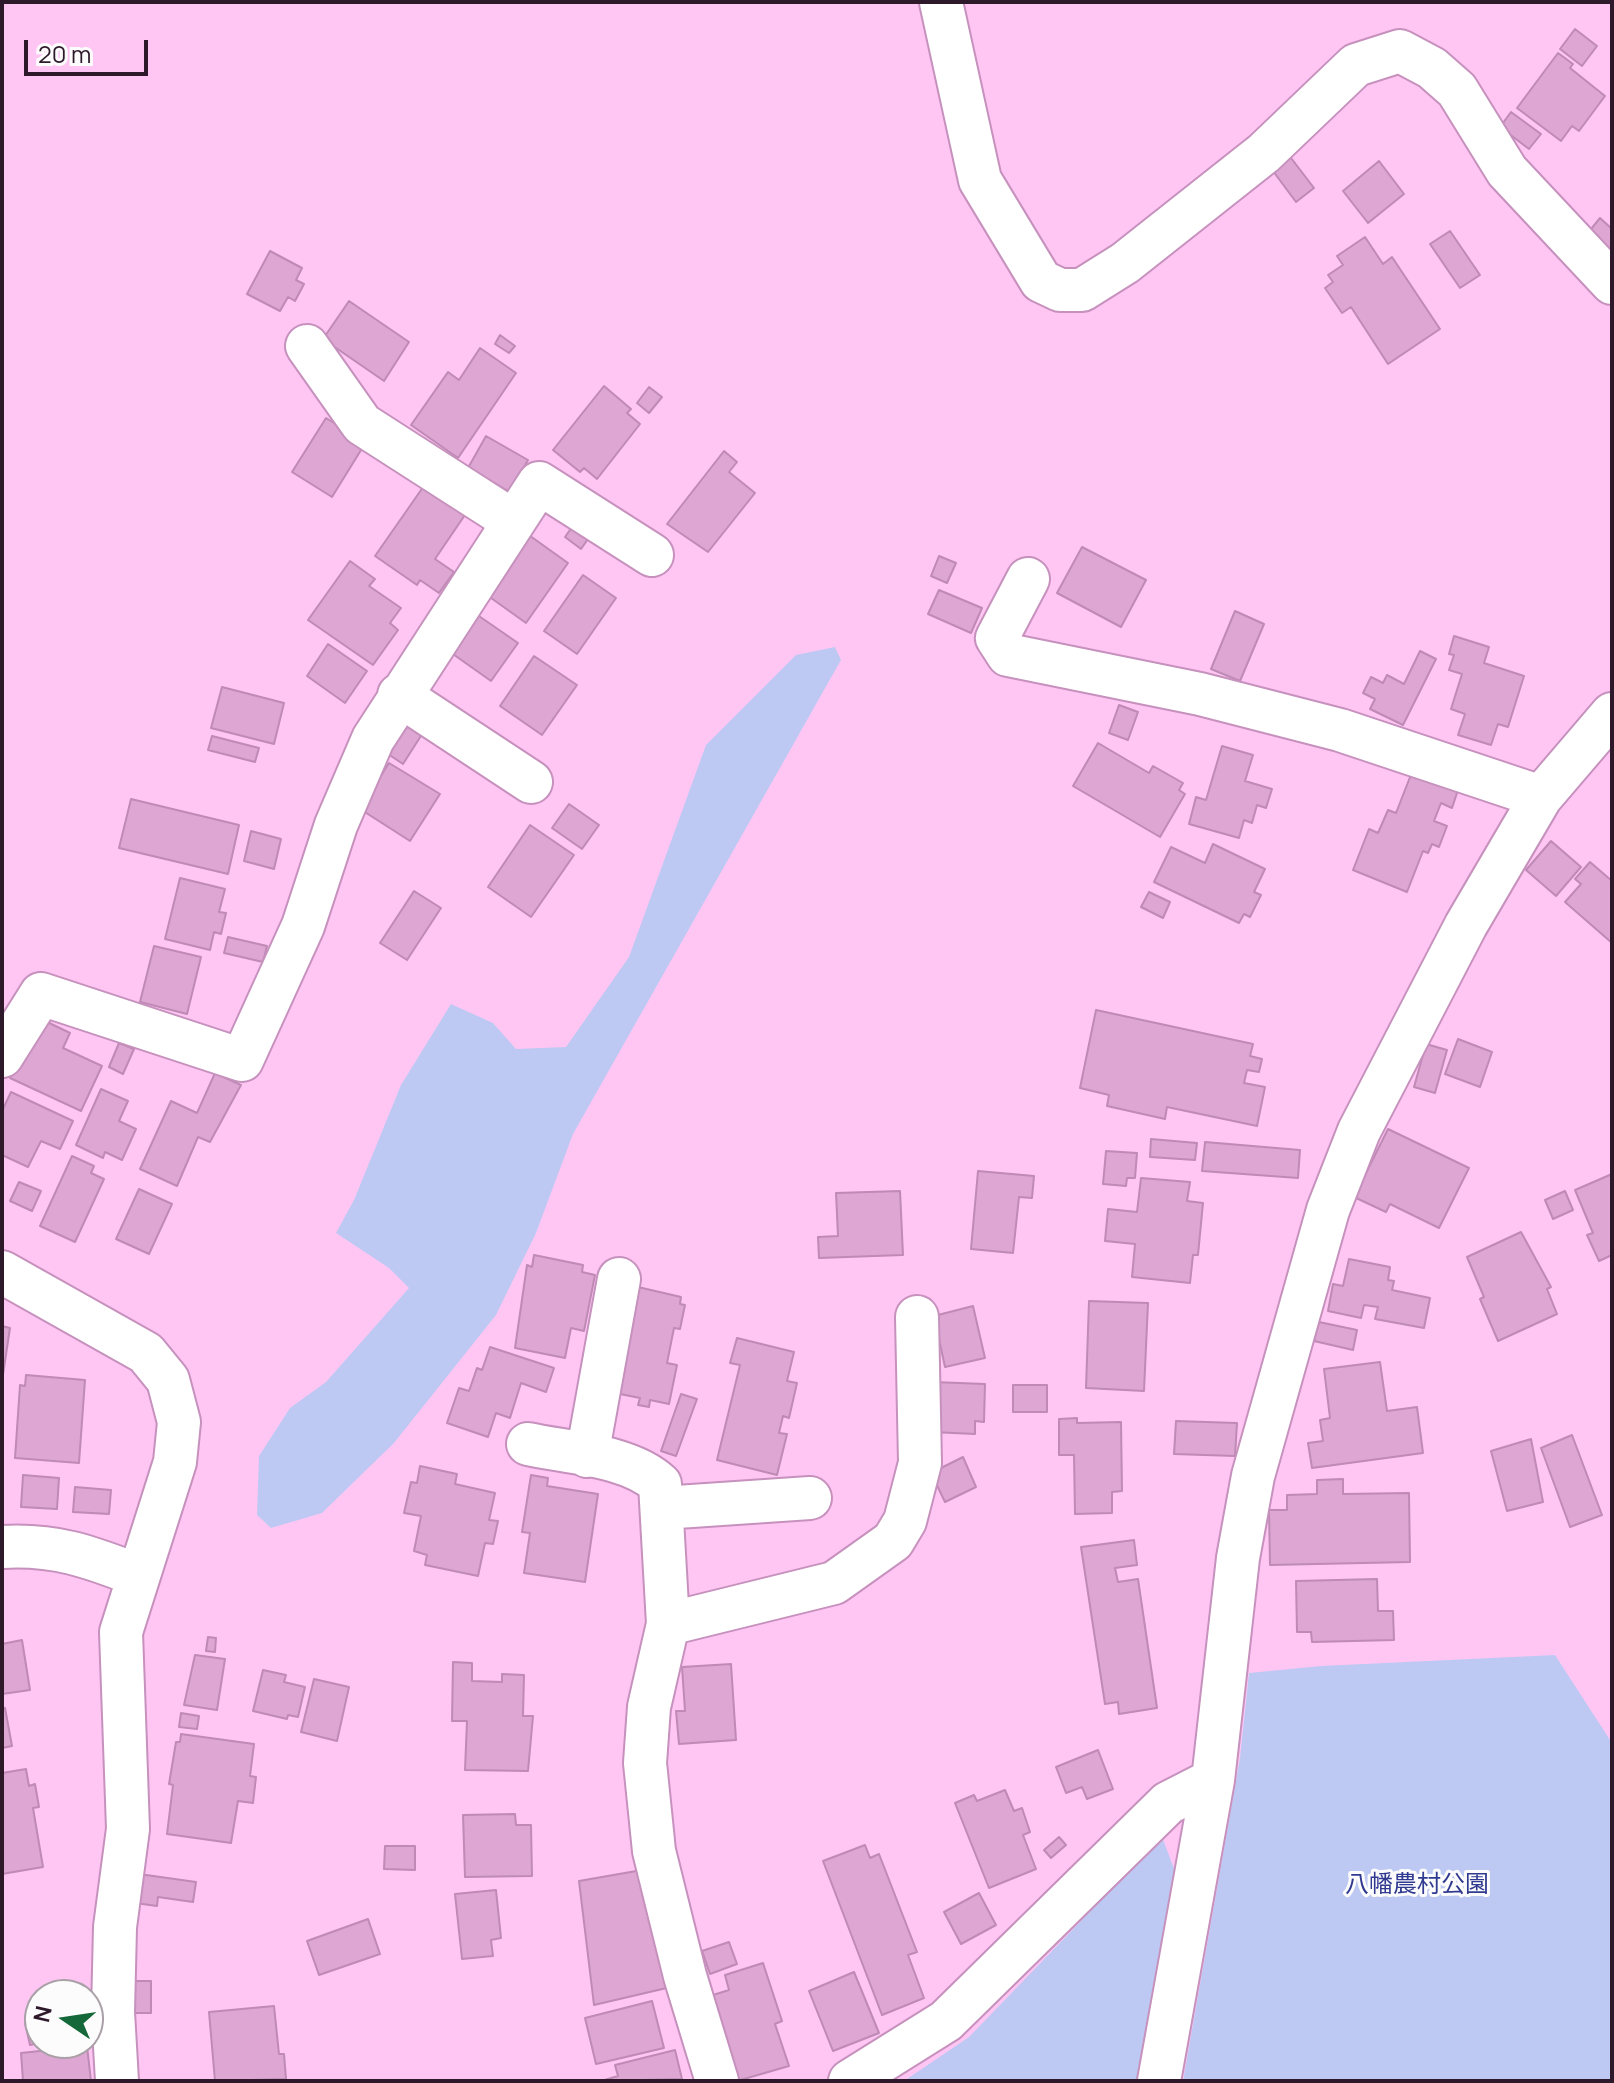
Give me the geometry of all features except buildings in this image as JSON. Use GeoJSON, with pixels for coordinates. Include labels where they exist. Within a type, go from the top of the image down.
{"type":"FeatureCollection","features":[{"type":"Feature","properties":{"kind":"street"},"geometry":{"type":"LineString","coordinates":[[941,2],[980,180],[1041,281],[1060,290],[1082,290],[1125,263],[1264,153],[1356,65],[1400,51],[1432,68],[1457,90],[1507,171],[1612,283]]}},
{"type":"Feature","properties":{"kind":"street"},"geometry":{"type":"LineString","coordinates":[[307,346],[362,424],[513,521]]}},
{"type":"Feature","properties":{"kind":"street"},"geometry":{"type":"LineString","coordinates":[[2,1056],[41,994],[242,1060],[303,926],[336,825],[373,739],[539,483],[652,555]]}},
{"type":"Feature","properties":{"kind":"street"},"geometry":{"type":"LineString","coordinates":[[1028,579],[997,638],[1008,655],[1200,694],[1340,730],[1541,797]]}},
{"type":"Feature","properties":{"kind":"street"},"geometry":{"type":"LineString","coordinates":[[399,695],[531,782]]}},
{"type":"Feature","properties":{"kind":"street"},"geometry":{"type":"LineString","coordinates":[[1159,2081],[1213,1780],[1238,1558],[1253,1476],[1328,1210],[1359,1131],[1466,925],[1541,797],[1612,714]]}},
{"type":"Feature","properties":{"kind":"street"},"geometry":{"type":"LineString","coordinates":[[2,1272],[146,1353],[168,1380],[179,1422],[175,1462],[121,1632],[128,1829],[115,1927],[113,2012],[117,2081]]}},
{"type":"Feature","properties":{"kind":"street"},"geometry":{"type":"LineString","coordinates":[[587,1456],[619,1279]]}},
{"type":"Feature","properties":{"kind":"street"},"geometry":{"type":"LineString","coordinates":[[668,1624],[834,1583],[893,1541],[905,1521],[920,1463],[917,1317]]}},
{"type":"Feature","properties":{"kind":"street"},"geometry":{"type":"LineString","coordinates":[[528,1444],[648,1473],[660,1484],[668,1624],[649,1707],[646,1749],[654,1851],[685,1976],[717,2081]]}},
{"type":"Feature","properties":{"kind":"street"},"geometry":{"type":"LineString","coordinates":[[662,1508],[810,1498]]}},
{"type":"Feature","properties":{"kind":"street"},"geometry":{"type":"LineString","coordinates":[[2,1547],[54,1547],[84,1554],[137,1575]]}},
{"type":"Feature","properties":{"kind":"street"},"geometry":{"type":"LineString","coordinates":[[850,2081],[946,2021],[1168,1803],[1213,1780]]}},
{"type":"Feature","properties":{"kind":"green space"},"geometry":{"type":"Polygon","coordinates":[[[835,647],[841,660],[573,1134],[536,1233],[496,1315],[394,1443],[322,1513],[271,1528],[257,1515],[259,1456],[290,1408],[326,1382],[409,1288],[389,1268],[336,1233],[354,1200],[401,1085],[451,1004],[493,1023],[516,1049],[566,1047],[629,957],[706,745],[796,655],[835,647]]]}},
{"type":"Feature","properties":{"kind":"green space","name":"八幡農村公園"},"geometry":{"type":"Polygon","coordinates":[[[1555,1655],[1612,1743],[1612,2081],[1183,2081],[1240,1758],[1249,1673],[1321,1666],[1555,1655]]]}},
{"type":"Feature","properties":{"kind":"green space"},"geometry":{"type":"Polygon","coordinates":[[[1162,1837],[1175,1871],[1137,2081],[904,2081],[969,2037],[1162,1837]]]}}]}
